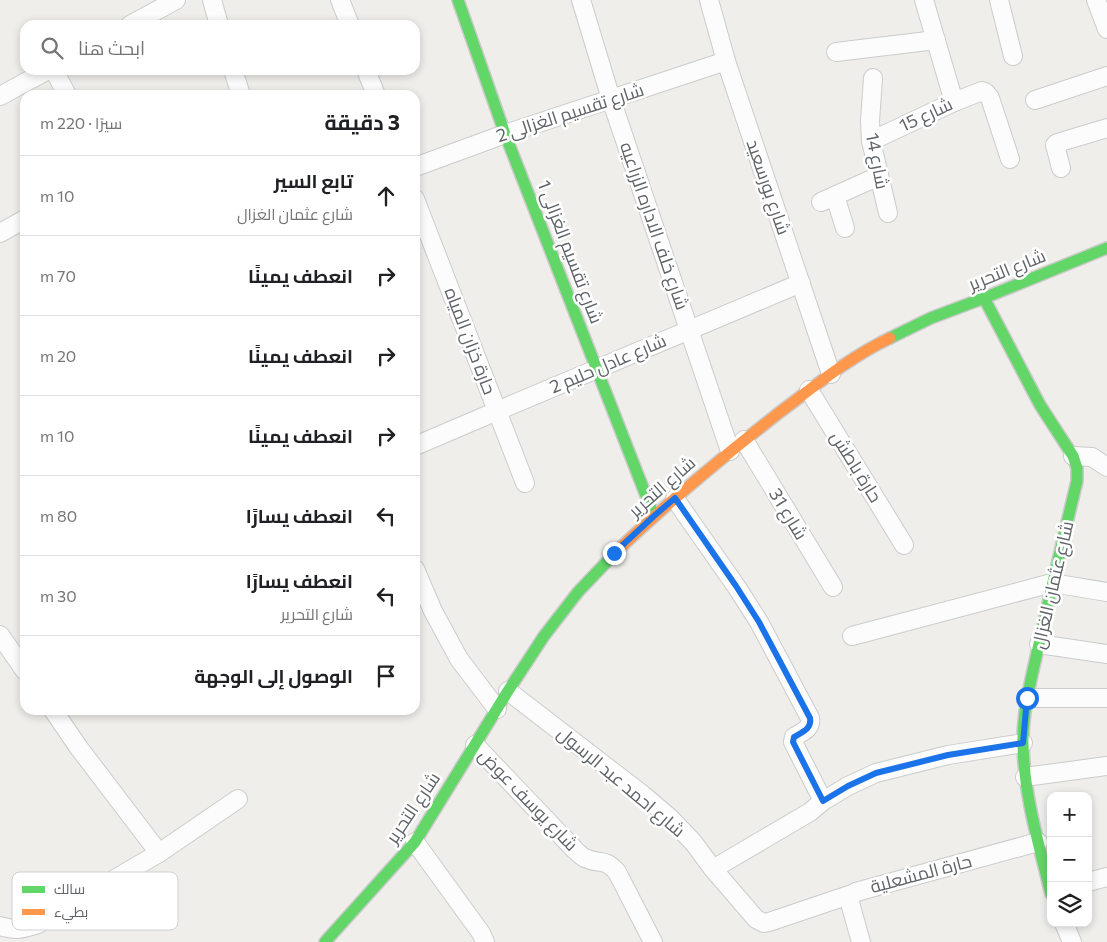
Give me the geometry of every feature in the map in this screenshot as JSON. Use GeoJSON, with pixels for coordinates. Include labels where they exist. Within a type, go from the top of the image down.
{"type":"FeatureCollection","features":[{"type":"Feature","properties":{"kind":"street"},"geometry":{"type":"LineString","coordinates":[[139,20],[176,0]]}},
{"type":"Feature","properties":{"kind":"street"},"geometry":{"type":"LineString","coordinates":[[212,0],[218,20]]}},
{"type":"Feature","properties":{"kind":"street"},"geometry":{"type":"LineString","coordinates":[[340,0],[348,20]]}},
{"type":"Feature","properties":{"kind":"street","name":"شارع تقسيم الغزالى 1"},"geometry":{"type":"LineString","coordinates":[[458,0],[505,134],[654,516]]}},
{"type":"Feature","properties":{"kind":"street","name":"شارع خلف الاداره الزراعيه"},"geometry":{"type":"LineString","coordinates":[[581,0],[611,99],[730,451]]}},
{"type":"Feature","properties":{"kind":"street","name":"شارع بورسعيد"},"geometry":{"type":"LineString","coordinates":[[709,0],[726,61],[831,374]]}},
{"type":"Feature","properties":{"kind":"street"},"geometry":{"type":"LineString","coordinates":[[924,0],[954,102]]}},
{"type":"Feature","properties":{"kind":"street"},"geometry":{"type":"LineString","coordinates":[[999,0],[1013,56]]}},
{"type":"Feature","properties":{"kind":"street"},"geometry":{"type":"LineString","coordinates":[[1096,0],[1107,29]]}},
{"type":"Feature","properties":{"kind":"street"},"geometry":{"type":"LineString","coordinates":[[836,52],[936,40]]}},
{"type":"Feature","properties":{"kind":"street","name":"شارع تقسيم الغزالى 2"},"geometry":{"type":"LineString","coordinates":[[420,165],[505,134],[726,61]]}},
{"type":"Feature","properties":{"kind":"street"},"geometry":{"type":"LineString","coordinates":[[0,96],[39,75]]}},
{"type":"Feature","properties":{"kind":"street"},"geometry":{"type":"LineString","coordinates":[[56,75],[64,90]]}},
{"type":"Feature","properties":{"kind":"street"},"geometry":{"type":"LineString","coordinates":[[235,75],[239,90]]}},
{"type":"Feature","properties":{"kind":"street"},"geometry":{"type":"LineString","coordinates":[[368,75],[374,90]]}},
{"type":"Feature","properties":{"kind":"street"},"geometry":{"type":"LineString","coordinates":[[1035,100],[1107,76]]}},
{"type":"Feature","properties":{"kind":"street","name":"شارع 14"},"geometry":{"type":"LineString","coordinates":[[873,78],[870,142],[888,213]]}},
{"type":"Feature","properties":{"kind":"street","name":"شارع 15"},"geometry":{"type":"LineString","coordinates":[[870,142],[954,102],[982,91],[986,92],[990,98],[1010,159]]}},
{"type":"Feature","properties":{"kind":"street"},"geometry":{"type":"LineString","coordinates":[[1061,168],[1055,148],[1057,143],[1107,128]]}},
{"type":"Feature","properties":{"kind":"street"},"geometry":{"type":"LineString","coordinates":[[845,228],[828,199],[879,176]]}},
{"type":"Feature","properties":{"kind":"street","name":"حارة خزان المياه"},"geometry":{"type":"LineString","coordinates":[[420,212],[525,483]]}},
{"type":"Feature","properties":{"kind":"street"},"geometry":{"type":"LineString","coordinates":[[0,233],[20,223]]}},
{"type":"Feature","properties":{"kind":"street","name":"شارع التحرير"},"geometry":{"type":"LineString","coordinates":[[325,942],[415,842],[496,709],[544,636],[578,592],[614,553],[654,516],[730,451],[809,390],[880,343],[931,318],[1107,248]]}},
{"type":"Feature","properties":{"kind":"street","name":"شارع عادل حليم 2"},"geometry":{"type":"LineString","coordinates":[[420,444],[801,283]]}},
{"type":"Feature","properties":{"kind":"street","name":"شارع عثمان الغزال"},"geometry":{"type":"LineString","coordinates":[[984,298],[1040,405],[1073,456],[1078,472],[1027,698],[1023,743],[1025,777],[1048,882]]}},
{"type":"Feature","properties":{"kind":"street","name":"حارة باطش"},"geometry":{"type":"LineString","coordinates":[[809,390],[904,545]]}},
{"type":"Feature","properties":{"kind":"street","name":"شارع 31"},"geometry":{"type":"LineString","coordinates":[[744,440],[833,587]]}},
{"type":"Feature","properties":{"kind":"street"},"geometry":{"type":"LineString","coordinates":[[1073,456],[1092,457],[1107,467]]}},
{"type":"Feature","properties":{"kind":"street"},"geometry":{"type":"LineString","coordinates":[[675,498],[759,622],[810,718],[810,726],[794,737],[793,742],[823,801]]}},
{"type":"Feature","properties":{"kind":"street"},"geometry":{"type":"LineString","coordinates":[[420,580],[433,610],[459,659],[496,709]]}},
{"type":"Feature","properties":{"kind":"street"},"geometry":{"type":"LineString","coordinates":[[852,636],[1052,583],[1107,592]]}},
{"type":"Feature","properties":{"kind":"street"},"geometry":{"type":"LineString","coordinates":[[0,635],[20,664]]}},
{"type":"Feature","properties":{"kind":"street"},"geometry":{"type":"LineString","coordinates":[[1039,644],[1107,654]]}},
{"type":"Feature","properties":{"kind":"street","name":"شارع احمد عبد الرسول"},"geometry":{"type":"LineString","coordinates":[[508,691],[669,817],[756,920],[764,923],[852,894]]}},
{"type":"Feature","properties":{"kind":"street"},"geometry":{"type":"LineString","coordinates":[[1027,698],[1107,698]]}},
{"type":"Feature","properties":{"kind":"street"},"geometry":{"type":"LineString","coordinates":[[56,715],[79,748],[159,853]]}},
{"type":"Feature","properties":{"kind":"street"},"geometry":{"type":"LineString","coordinates":[[713,869],[810,812],[823,801],[848,786],[876,773],[948,755],[1023,743]]}},
{"type":"Feature","properties":{"kind":"street","name":"شارع يوسف عوض"},"geometry":{"type":"LineString","coordinates":[[475,745],[575,850],[585,858],[605,862],[612,866],[617,872],[653,942]]}},
{"type":"Feature","properties":{"kind":"street"},"geometry":{"type":"LineString","coordinates":[[1025,777],[1107,766]]}},
{"type":"Feature","properties":{"kind":"street"},"geometry":{"type":"LineString","coordinates":[[127,872],[159,853],[238,799]]}},
{"type":"Feature","properties":{"kind":"street"},"geometry":{"type":"LineString","coordinates":[[415,842],[485,942]]}},
{"type":"Feature","properties":{"kind":"street","name":"حارة المشعلية"},"geometry":{"type":"LineString","coordinates":[[861,942],[850,903],[852,894],[1038,842]]}},
{"type":"Feature","properties":{"kind":"street"},"geometry":{"type":"LineString","coordinates":[[1092,881],[1107,877]]}},
{"type":"Feature","properties":{"kind":"street"},"geometry":{"type":"LineString","coordinates":[[0,926],[12,930]]}},
{"type":"Feature","properties":{"kind":"street"},"geometry":{"type":"LineString","coordinates":[[1066,927],[1072,942]]}},
{"type":"Feature","properties":{"kind":"traffic: fast"},"geometry":{"type":"LineString","coordinates":[[458,0],[505,134],[654,516]]}},
{"type":"Feature","properties":{"kind":"traffic: fast"},"geometry":{"type":"LineString","coordinates":[[890,338],[931,318],[1107,248]]}},
{"type":"Feature","properties":{"kind":"traffic: fast"},"geometry":{"type":"LineString","coordinates":[[984,298],[1040,405],[1073,456],[1077,468],[1077,481],[1031,681],[1023,732],[1024,764],[1029,801],[1048,882]]}},
{"type":"Feature","properties":{"kind":"traffic: fast"},"geometry":{"type":"LineString","coordinates":[[325,942],[415,842],[544,636],[578,592],[618,550]]}},
{"type":"Feature","properties":{"kind":"traffic: slow"},"geometry":{"type":"LineString","coordinates":[[618,550],[697,479],[780,412],[847,363],[890,338]]}},
{"type":"Feature","properties":{"kind":"route"},"geometry":{"type":"LineString","coordinates":[[614,553],[675,498],[759,622],[810,718],[810,726],[794,737],[793,742],[823,801],[848,786],[876,773],[948,755],[1023,743],[1027,698]]}}]}
